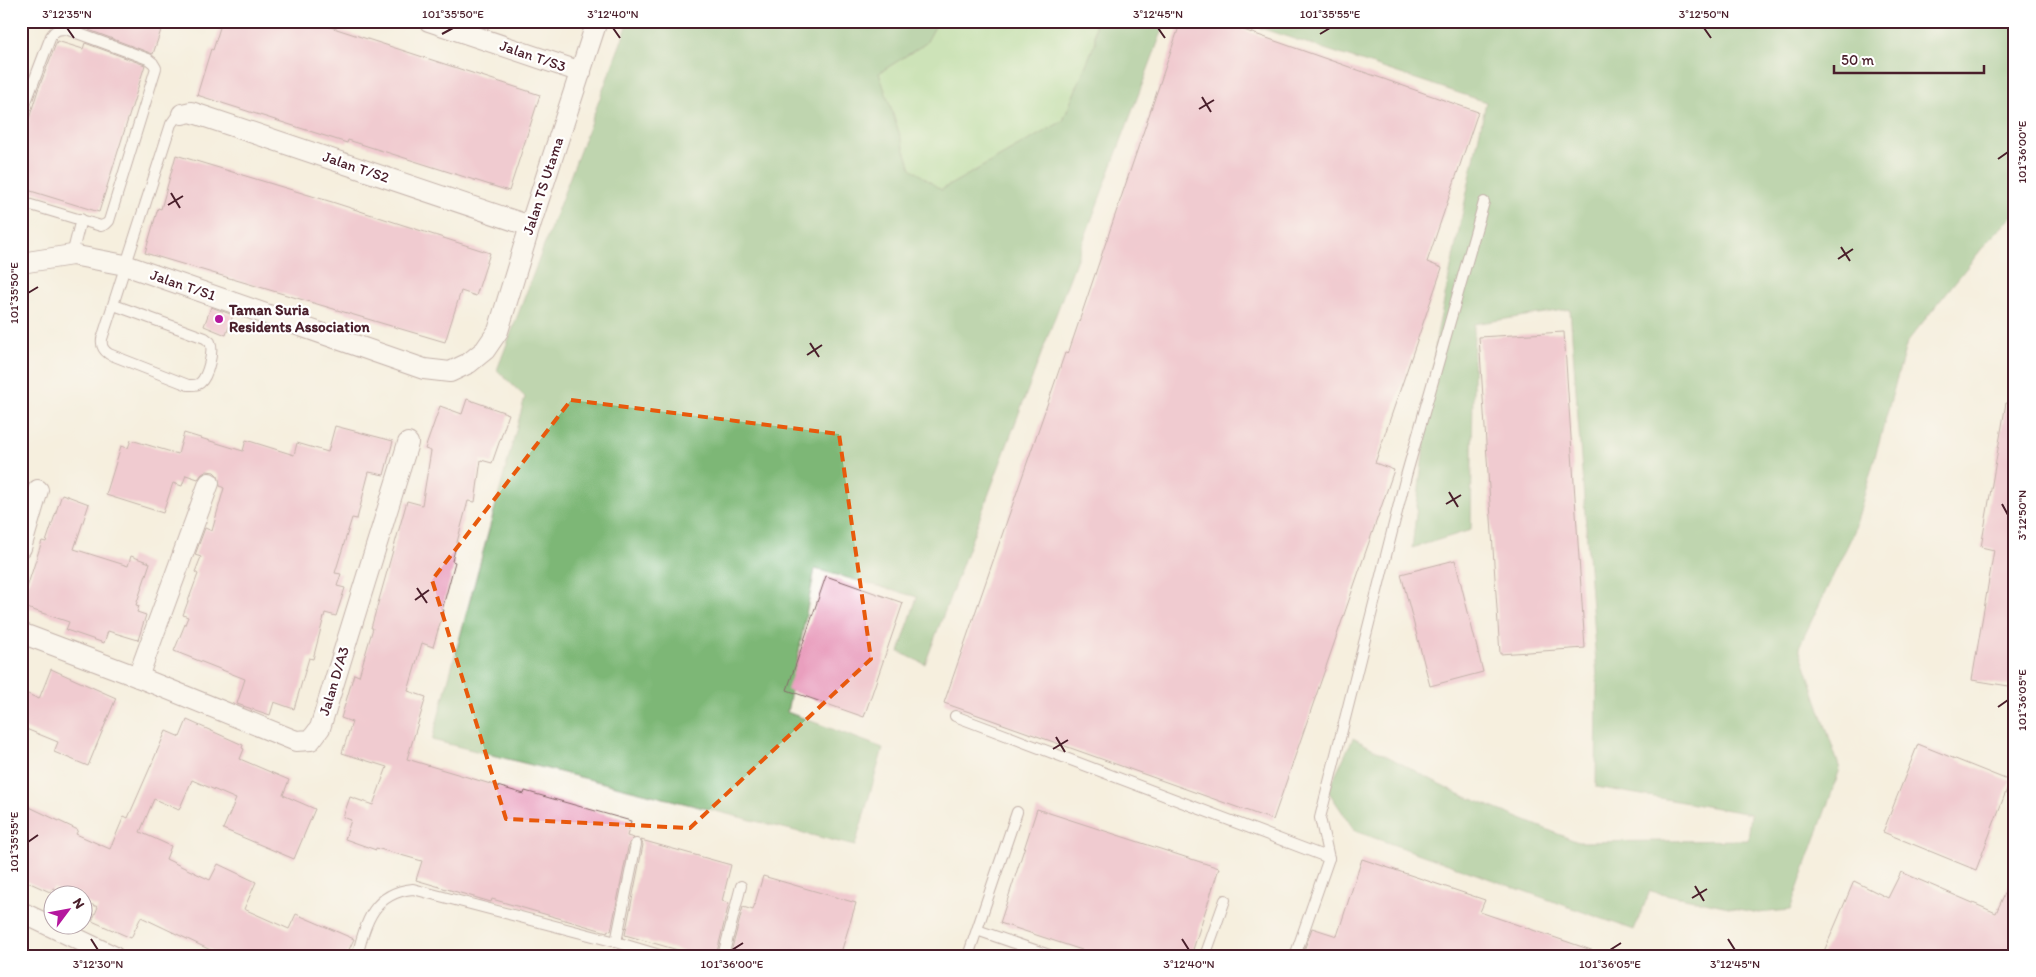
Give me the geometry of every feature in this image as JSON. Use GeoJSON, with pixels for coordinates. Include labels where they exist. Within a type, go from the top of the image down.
{"type":"FeatureCollection","features":[{"type":"Feature","properties":{"kind":"street","name":"Jalan T/S3"},"geometry":{"type":"LineString","coordinates":[[429,21],[581,72]]}},
{"type":"Feature","properties":{"kind":"street","name":"Jalan TS Utama"},"geometry":{"type":"LineString","coordinates":[[486,350],[498,331],[597,21]]}},
{"type":"Feature","properties":{"kind":"street","name":"Jalan T/S2"},"geometry":{"type":"LineString","coordinates":[[182,114],[192,112],[530,226]]}},
{"type":"Feature","properties":{"kind":"street","name":"Jalan T/S1"},"geometry":{"type":"LineString","coordinates":[[21,263],[72,255],[126,265],[424,369],[450,372],[469,363],[486,350]]}},
{"type":"Feature","properties":{"kind":"street","name":"Jalan D/A3"},"geometry":{"type":"LineString","coordinates":[[21,633],[138,677],[296,741],[311,740],[320,728],[408,443]]}},
{"type":"Feature","properties":{"kind":"street"},"geometry":{"type":"LineString","coordinates":[[138,677],[209,483]]}},
{"type":"Feature","properties":{"kind":"street"},"geometry":{"type":"LineString","coordinates":[[21,548],[38,490]]}},
{"type":"Feature","properties":{"kind":"street"},"geometry":{"type":"LineString","coordinates":[[21,912],[113,956]]}},
{"type":"Feature","properties":{"kind":"lane"},"geometry":{"type":"LineString","coordinates":[[21,115],[54,31],[66,29],[153,63],[156,68],[156,74],[110,221],[101,226],[21,202]]}},
{"type":"Feature","properties":{"kind":"lane"},"geometry":{"type":"LineString","coordinates":[[114,305],[205,338],[210,342],[212,353],[204,378],[200,383],[188,385],[104,351],[102,339],[171,124],[182,114]]}},
{"type":"Feature","properties":{"kind":"lane"},"geometry":{"type":"LineString","coordinates":[[1295,956],[1329,858],[1320,818],[1406,476],[1484,202]]}},
{"type":"Feature","properties":{"kind":"lane"},"geometry":{"type":"LineString","coordinates":[[72,255],[81,219]]}},
{"type":"Feature","properties":{"kind":"lane"},"geometry":{"type":"LineString","coordinates":[[955,716],[1329,858]]}},
{"type":"Feature","properties":{"kind":"lane"},"geometry":{"type":"LineString","coordinates":[[968,956],[1017,812]]}},
{"type":"Feature","properties":{"kind":"lane"},"geometry":{"type":"LineString","coordinates":[[616,942],[636,844]]}},
{"type":"Feature","properties":{"kind":"lane"},"geometry":{"type":"LineString","coordinates":[[723,956],[741,886]]}},
{"type":"Feature","properties":{"kind":"lane"},"geometry":{"type":"LineString","coordinates":[[357,956],[367,922],[374,910],[386,897],[400,890],[413,889],[663,956]]}},
{"type":"Feature","properties":{"kind":"lane"},"geometry":{"type":"LineString","coordinates":[[1205,956],[1225,900]]}},
{"type":"Feature","properties":{"kind":"lane"},"geometry":{"type":"LineString","coordinates":[[977,930],[1052,956]]}},
{"type":"Feature","properties":{"kind":"highlighted area"},"geometry":{"type":"Polygon","coordinates":[[[571,400],[839,434],[871,659],[690,828],[506,819],[432,580],[571,400]]]}},
{"type":"Feature","properties":{"kind":"green space"},"geometry":{"type":"Polygon","coordinates":[[[629,21],[938,21],[926,43],[879,73],[911,168],[941,190],[1063,121],[1095,43],[1095,21],[1166,21],[925,664],[899,652],[917,597],[815,569],[787,712],[883,748],[855,846],[432,740],[525,397],[497,370],[629,21]]]}},
{"type":"Feature","properties":{"kind":"green space"},"geometry":{"type":"Polygon","coordinates":[[[938,21],[1095,21],[1095,43],[1063,121],[941,190],[911,169],[879,73],[926,43],[938,21]]]}},
{"type":"Feature","properties":{"kind":"green space"},"geometry":{"type":"Polygon","coordinates":[[[1239,21],[2015,21],[2015,214],[1988,241],[1907,342],[1854,532],[1799,647],[1840,769],[1790,910],[1758,913],[1650,891],[1634,930],[1355,831],[1328,791],[1353,738],[1457,793],[1578,842],[1748,840],[1751,814],[1596,787],[1597,677],[1570,309],[1474,324],[1471,530],[1412,548],[1437,334],[1486,102],[1239,21]]]}},
{"type":"Feature","properties":{"kind":"building"},"geometry":{"type":"Polygon","coordinates":[[[92,21],[164,21],[153,54],[89,30],[92,21]]]}},
{"type":"Feature","properties":{"kind":"building"},"geometry":{"type":"Polygon","coordinates":[[[222,21],[312,21],[540,95],[509,191],[348,140],[347,143],[197,95],[222,21]]]}},
{"type":"Feature","properties":{"kind":"building"},"geometry":{"type":"Polygon","coordinates":[[[1181,21],[1218,21],[1478,112],[1427,262],[1442,268],[1375,463],[1394,470],[1273,820],[944,703],[1065,353],[1068,354],[1181,21]]]}},
{"type":"Feature","properties":{"kind":"building"},"geometry":{"type":"Polygon","coordinates":[[[57,41],[83,49],[85,43],[145,65],[99,212],[21,188],[21,144],[38,90],[57,41]]]}},
{"type":"Feature","properties":{"kind":"building"},"geometry":{"type":"Polygon","coordinates":[[[176,155],[332,202],[490,253],[476,296],[461,291],[445,342],[145,253],[158,208],[161,209],[176,155]]]}},
{"type":"Feature","properties":{"kind":"building","name":"Taman Suria Residents Association"},"geometry":{"type":"Polygon","coordinates":[[[211,307],[233,315],[226,335],[204,326],[211,307]]]}},
{"type":"Feature","properties":{"kind":"building"},"geometry":{"type":"Polygon","coordinates":[[[1564,332],[1585,648],[1500,654],[1479,337],[1564,332]]]}},
{"type":"Feature","properties":{"kind":"building"},"geometry":{"type":"Polygon","coordinates":[[[467,399],[509,414],[492,463],[481,460],[475,502],[468,501],[452,561],[455,562],[442,610],[444,610],[433,647],[422,643],[408,691],[426,697],[407,759],[524,794],[525,791],[631,821],[627,836],[634,838],[629,843],[611,931],[608,930],[607,932],[492,899],[491,902],[416,880],[422,861],[376,848],[376,850],[345,839],[351,820],[343,817],[350,797],[373,805],[387,767],[342,753],[352,722],[341,718],[354,674],[359,676],[407,501],[422,505],[431,451],[425,449],[440,406],[462,414],[467,399]]]}},
{"type":"Feature","properties":{"kind":"building"},"geometry":{"type":"Polygon","coordinates":[[[2006,403],[2015,404],[2015,687],[1972,680],[1994,550],[1981,547],[2006,403]]]}},
{"type":"Feature","properties":{"kind":"building"},"geometry":{"type":"Polygon","coordinates":[[[335,426],[393,441],[384,475],[369,472],[357,519],[352,518],[335,573],[341,574],[337,586],[345,588],[336,616],[325,613],[313,659],[309,658],[294,709],[274,702],[270,715],[237,704],[245,679],[174,651],[188,617],[183,615],[198,574],[195,572],[201,557],[195,555],[205,528],[212,531],[224,488],[220,486],[218,476],[214,472],[207,471],[198,479],[186,475],[182,486],[173,483],[163,513],[106,495],[121,446],[128,448],[131,440],[178,454],[184,433],[243,451],[246,440],[294,455],[297,443],[328,452],[335,426]]]}},
{"type":"Feature","properties":{"kind":"building"},"geometry":{"type":"Polygon","coordinates":[[[62,494],[89,504],[74,549],[128,566],[131,556],[150,563],[136,605],[139,606],[137,612],[146,615],[138,640],[108,631],[104,643],[66,630],[69,622],[21,606],[42,541],[46,542],[62,494]]]}},
{"type":"Feature","properties":{"kind":"building"},"geometry":{"type":"Polygon","coordinates":[[[1455,560],[1483,672],[1430,686],[1401,574],[1455,560]]]}},
{"type":"Feature","properties":{"kind":"building"},"geometry":{"type":"Polygon","coordinates":[[[826,576],[903,603],[864,717],[787,690],[826,576]]]}},
{"type":"Feature","properties":{"kind":"building"},"geometry":{"type":"Polygon","coordinates":[[[51,669],[116,698],[88,766],[54,752],[58,742],[21,727],[21,691],[39,699],[51,669]]]}},
{"type":"Feature","properties":{"kind":"building"},"geometry":{"type":"Polygon","coordinates":[[[187,720],[243,745],[242,748],[244,749],[240,759],[289,780],[283,795],[315,809],[294,859],[223,829],[236,799],[192,780],[179,810],[154,799],[140,832],[171,846],[166,859],[210,880],[218,864],[256,882],[244,909],[289,929],[296,914],[354,939],[346,956],[223,956],[141,917],[131,938],[92,921],[98,907],[92,905],[92,884],[42,884],[42,888],[21,879],[21,803],[78,830],[76,834],[110,849],[124,816],[128,818],[166,731],[180,737],[187,720]]]}},
{"type":"Feature","properties":{"kind":"building"},"geometry":{"type":"Polygon","coordinates":[[[1918,744],[2010,781],[1976,870],[1883,832],[1918,744]]]}},
{"type":"Feature","properties":{"kind":"building"},"geometry":{"type":"Polygon","coordinates":[[[1037,809],[1219,868],[1191,956],[1100,956],[1000,923],[1037,809]]]}},
{"type":"Feature","properties":{"kind":"building"},"geometry":{"type":"Polygon","coordinates":[[[641,840],[731,865],[722,901],[729,903],[716,956],[699,956],[625,935],[643,845],[641,840]]]}},
{"type":"Feature","properties":{"kind":"building"},"geometry":{"type":"Polygon","coordinates":[[[1362,859],[1485,900],[1480,912],[1600,953],[1600,956],[1302,956],[1312,928],[1337,936],[1362,859]]]}},
{"type":"Feature","properties":{"kind":"building"},"geometry":{"type":"Polygon","coordinates":[[[2015,871],[2015,956],[1822,956],[1854,881],[1888,898],[1901,872],[1996,913],[2015,871]]]}},
{"type":"Feature","properties":{"kind":"building"},"geometry":{"type":"Polygon","coordinates":[[[763,876],[856,903],[840,956],[730,956],[743,907],[753,910],[763,876]]]}},
{"type":"Feature","properties":{"kind":"place","name":"Taman Suria Residents Association"},"geometry":{"type":"Point","coordinates":[219,319]}}]}
